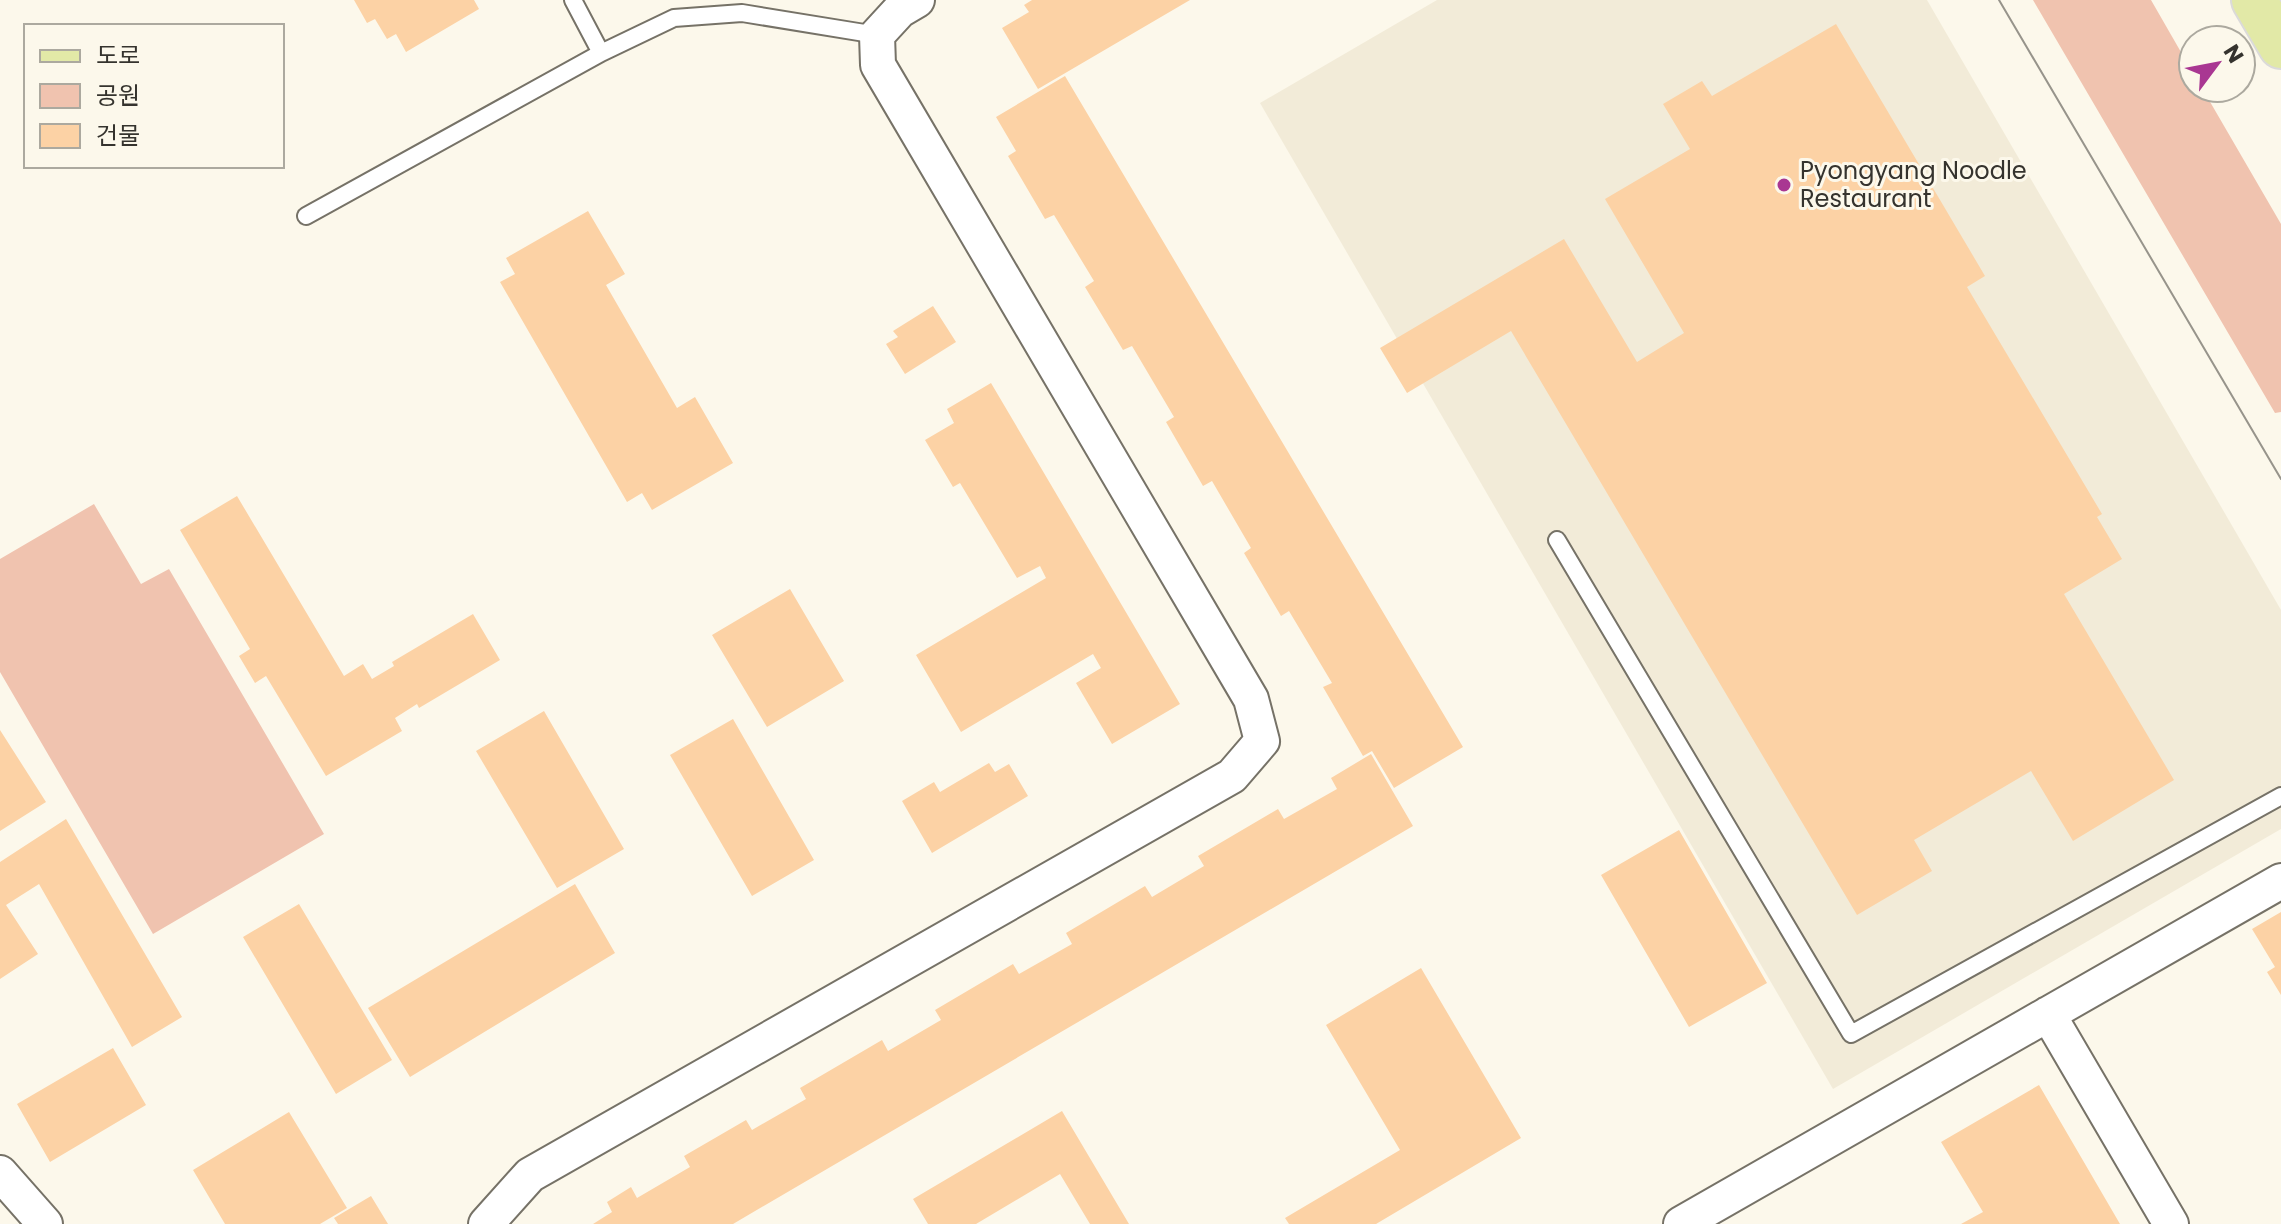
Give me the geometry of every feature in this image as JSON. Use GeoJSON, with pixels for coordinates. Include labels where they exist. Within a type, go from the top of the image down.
{"type":"FeatureCollection","features":[{"type":"Feature","properties":{"kind":"main road"},"geometry":{"type":"LineString","coordinates":[[2254,0],[2281,46]]}},
{"type":"Feature","properties":{"kind":"street"},"geometry":{"type":"LineString","coordinates":[[486,1224],[530,1175],[1232,776],[1262,741],[1251,699],[878,65],[877,35],[900,10],[917,0]]}},
{"type":"Feature","properties":{"kind":"street"},"geometry":{"type":"LineString","coordinates":[[1681,1224],[2281,881]]}},
{"type":"Feature","properties":{"kind":"street"},"geometry":{"type":"LineString","coordinates":[[2048,1014],[2171,1224]]}},
{"type":"Feature","properties":{"kind":"street"},"geometry":{"type":"LineString","coordinates":[[0,1173],[45,1224]]}},
{"type":"Feature","properties":{"kind":"lane"},"geometry":{"type":"LineString","coordinates":[[573,0],[601,53]]}},
{"type":"Feature","properties":{"kind":"lane"},"geometry":{"type":"LineString","coordinates":[[306,216],[601,53],[674,18],[742,13],[877,35]]}},
{"type":"Feature","properties":{"kind":"lane"},"geometry":{"type":"LineString","coordinates":[[1557,540],[1851,1034],[2281,796]]}},
{"type":"Feature","properties":{"kind":"shaded area"},"geometry":{"type":"Polygon","coordinates":[[[1437,0],[1927,0],[2281,610],[2281,829],[1833,1089],[1260,103],[1437,0]]]}},
{"type":"Feature","properties":{"kind":"green space"},"geometry":{"type":"Polygon","coordinates":[[[2033,0],[2151,0],[2177,45],[2177,104],[2211,104],[2281,224],[2281,412],[2275,413],[2033,0]]]}},
{"type":"Feature","properties":{"kind":"green space"},"geometry":{"type":"Polygon","coordinates":[[[94,504],[141,584],[169,569],[324,834],[153,934],[0,672],[0,559],[94,504]]]}},
{"type":"Feature","properties":{"kind":"building"},"geometry":{"type":"Polygon","coordinates":[[[354,0],[474,0],[479,9],[406,52],[396,34],[387,39],[375,19],[367,23],[354,0]]]}},
{"type":"Feature","properties":{"kind":"building"},"geometry":{"type":"Polygon","coordinates":[[[1032,0],[1190,0],[1038,89],[1002,28],[1029,12],[1024,5],[1032,0]]]}},
{"type":"Feature","properties":{"kind":"building"},"geometry":{"type":"Polygon","coordinates":[[[1836,24],[1985,276],[1967,287],[2102,514],[2097,517],[2122,559],[2064,594],[2174,780],[2073,841],[2031,771],[1914,840],[1932,871],[1857,915],[1511,331],[1407,393],[1380,348],[1564,239],[1637,362],[1684,333],[1605,199],[1690,149],[1663,104],[1702,81],[1712,96],[1836,24]]]}},
{"type":"Feature","properties":{"kind":"building"},"geometry":{"type":"Polygon","coordinates":[[[1065,76],[1463,747],[1394,788],[1372,751],[1363,756],[1323,687],[1332,683],[1289,611],[1281,616],[1244,553],[1251,548],[1212,481],[1203,486],[1166,422],[1174,417],[1132,346],[1123,350],[1085,287],[1094,281],[1054,215],[1045,219],[1008,156],[1016,151],[996,117],[1065,76]]]}},
{"type":"Feature","properties":{"kind":"building"},"geometry":{"type":"Polygon","coordinates":[[[588,211],[625,274],[606,285],[677,408],[695,397],[733,463],[652,510],[642,493],[627,502],[500,282],[515,274],[506,258],[588,211]]]}},
{"type":"Feature","properties":{"kind":"building"},"geometry":{"type":"Polygon","coordinates":[[[933,306],[956,342],[905,374],[886,344],[898,337],[893,331],[933,306]]]}},
{"type":"Feature","properties":{"kind":"building"},"geometry":{"type":"Polygon","coordinates":[[[991,383],[1180,704],[1112,744],[1076,683],[1101,668],[1093,654],[961,732],[916,655],[1046,578],[1040,566],[1017,578],[960,483],[953,487],[925,440],[954,423],[947,409],[991,383]]]}},
{"type":"Feature","properties":{"kind":"building"},"geometry":{"type":"Polygon","coordinates":[[[237,496],[344,676],[363,664],[372,679],[394,666],[392,662],[473,614],[500,660],[419,708],[417,704],[395,718],[402,731],[326,776],[266,676],[255,683],[239,656],[250,649],[180,530],[237,496]]]}},
{"type":"Feature","properties":{"kind":"building"},"geometry":{"type":"Polygon","coordinates":[[[790,589],[844,681],[767,727],[712,635],[790,589]]]}},
{"type":"Feature","properties":{"kind":"building"},"geometry":{"type":"Polygon","coordinates":[[[544,711],[624,849],[557,888],[476,751],[544,711]]]}},
{"type":"Feature","properties":{"kind":"building"},"geometry":{"type":"Polygon","coordinates":[[[733,719],[814,860],[752,896],[670,755],[733,719]]]}},
{"type":"Feature","properties":{"kind":"building"},"geometry":{"type":"Polygon","coordinates":[[[0,730],[46,802],[0,831],[0,730]]]}},
{"type":"Feature","properties":{"kind":"building"},"geometry":{"type":"Polygon","coordinates":[[[1371,754],[1413,826],[733,1224],[593,1224],[612,1212],[607,1202],[631,1187],[637,1198],[690,1167],[684,1156],[746,1120],[752,1130],[806,1099],[800,1088],[882,1040],[888,1051],[941,1020],[935,1010],[1013,964],[1019,974],[1072,944],[1066,933],[1145,886],[1152,897],[1204,866],[1198,856],[1278,809],[1284,819],[1337,789],[1331,778],[1371,754]]]}},
{"type":"Feature","properties":{"kind":"building"},"geometry":{"type":"Polygon","coordinates":[[[989,763],[995,772],[1009,764],[1028,796],[932,853],[902,801],[934,782],[940,792],[989,763]]]}},
{"type":"Feature","properties":{"kind":"building"},"geometry":{"type":"Polygon","coordinates":[[[66,819],[182,1017],[132,1047],[39,884],[6,905],[38,954],[0,979],[0,862],[66,819]]]}},
{"type":"Feature","properties":{"kind":"building"},"geometry":{"type":"Polygon","coordinates":[[[1679,830],[1767,983],[1689,1027],[1601,875],[1679,830]]]}},
{"type":"Feature","properties":{"kind":"building"},"geometry":{"type":"Polygon","coordinates":[[[575,884],[615,953],[410,1077],[368,1008],[575,884]]]}},
{"type":"Feature","properties":{"kind":"building"},"geometry":{"type":"Polygon","coordinates":[[[299,904],[392,1060],[336,1094],[243,937],[299,904]]]}},
{"type":"Feature","properties":{"kind":"building"},"geometry":{"type":"Polygon","coordinates":[[[2281,912],[2281,995],[2267,972],[2275,967],[2252,929],[2281,912]]]}},
{"type":"Feature","properties":{"kind":"building"},"geometry":{"type":"Polygon","coordinates":[[[1421,968],[1521,1138],[1376,1224],[1289,1224],[1285,1218],[1400,1150],[1326,1025],[1421,968]]]}},
{"type":"Feature","properties":{"kind":"building"},"geometry":{"type":"Polygon","coordinates":[[[113,1048],[146,1105],[50,1162],[17,1104],[113,1048]]]}},
{"type":"Feature","properties":{"kind":"building"},"geometry":{"type":"Polygon","coordinates":[[[2039,1085],[2120,1224],[1961,1224],[1983,1212],[1941,1142],[2039,1085]]]}},
{"type":"Feature","properties":{"kind":"building"},"geometry":{"type":"Polygon","coordinates":[[[1062,1111],[1129,1224],[1090,1224],[1060,1174],[976,1224],[928,1224],[913,1199],[1062,1111]]]}},
{"type":"Feature","properties":{"kind":"building"},"geometry":{"type":"Polygon","coordinates":[[[289,1112],[347,1208],[320,1224],[225,1224],[193,1170],[289,1112]]]}},
{"type":"Feature","properties":{"kind":"building"},"geometry":{"type":"Polygon","coordinates":[[[371,1196],[388,1224],[338,1224],[334,1218],[371,1196]]]}},
{"type":"Feature","properties":{"kind":"tram line"},"geometry":{"type":"LineString","coordinates":[[1999,0],[2281,479]]}},
{"type":"Feature","properties":{"kind":"place","name":"Pyongyang Noodle Restaurant"},"geometry":{"type":"Point","coordinates":[1784,185]}}]}
